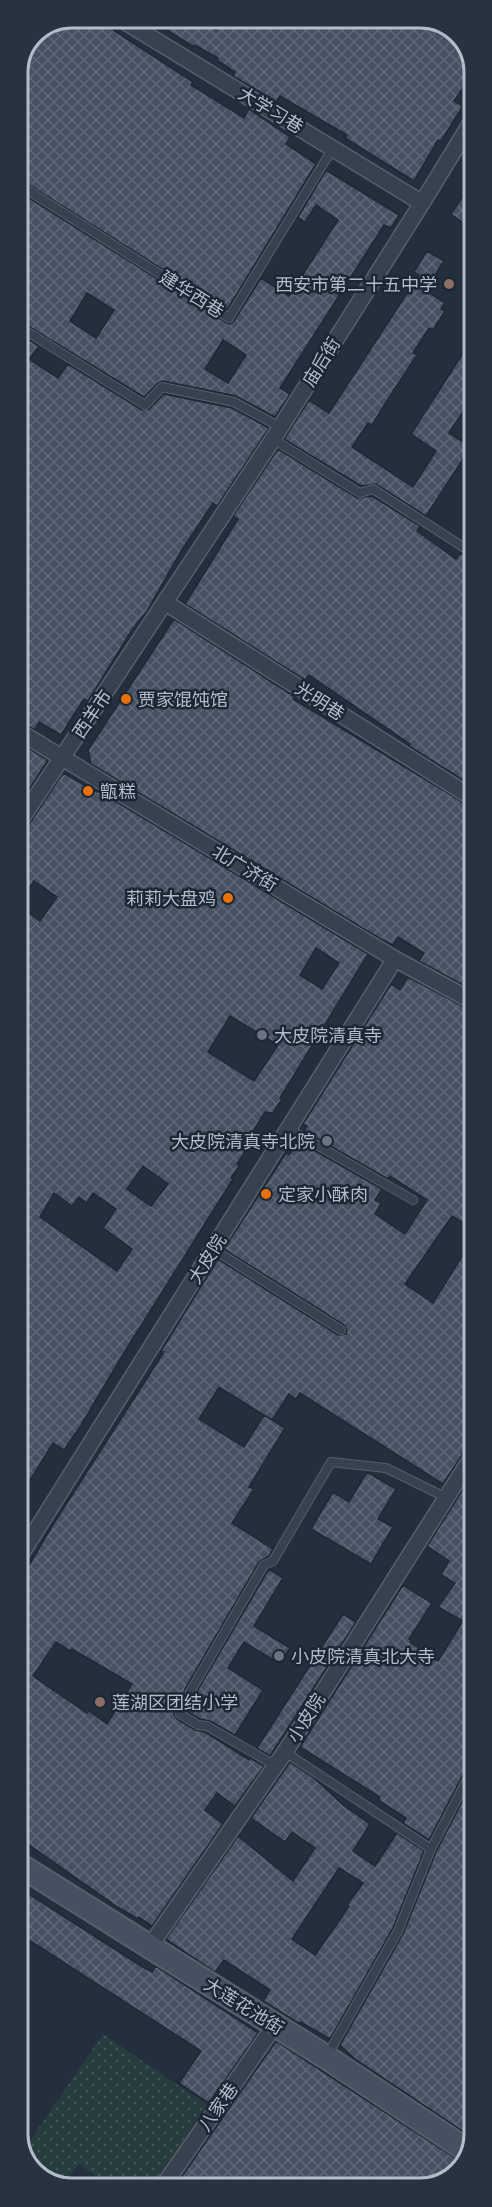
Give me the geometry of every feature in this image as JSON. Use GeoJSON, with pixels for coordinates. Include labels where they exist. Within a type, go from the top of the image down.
{"type":"FeatureCollection","features":[{"type":"Feature","properties":{"kind":"street","name":"大学习巷"},"geometry":{"type":"LineString","coordinates":[[136,28],[422,203]]}},
{"type":"Feature","properties":{"kind":"street","name":"庙后街"},"geometry":{"type":"LineString","coordinates":[[166,603],[464,134]]}},
{"type":"Feature","properties":{"kind":"street","name":"西羊市"},"geometry":{"type":"LineString","coordinates":[[28,809],[166,603]]}},
{"type":"Feature","properties":{"kind":"street","name":"光明巷"},"geometry":{"type":"LineString","coordinates":[[166,603],[464,794]]}},
{"type":"Feature","properties":{"kind":"street","name":"北广济街"},"geometry":{"type":"LineString","coordinates":[[28,737],[395,959],[464,997]]}},
{"type":"Feature","properties":{"kind":"street","name":"大皮院"},"geometry":{"type":"LineString","coordinates":[[28,1544],[395,959]]}},
{"type":"Feature","properties":{"kind":"street","name":"小皮院"},"geometry":{"type":"LineString","coordinates":[[150,1946],[285,1752],[464,1469]]}},
{"type":"Feature","properties":{"kind":"street","name":"大莲花池街"},"geometry":{"type":"LineString","coordinates":[[28,1870],[326,2057],[462,2147]]}},
{"type":"Feature","properties":{"kind":"street","name":"八家巷"},"geometry":{"type":"LineString","coordinates":[[167,2178],[275,2025]]}},
{"type":"Feature","properties":{"kind":"lane","name":"建华西巷"},"geometry":{"type":"LineString","coordinates":[[28,190],[230,318],[333,148]]}},
{"type":"Feature","properties":{"kind":"lane"},"geometry":{"type":"LineString","coordinates":[[28,333],[145,405],[162,387],[234,402],[360,493],[373,489],[464,548]]}},
{"type":"Feature","properties":{"kind":"lane"},"geometry":{"type":"LineString","coordinates":[[289,1129],[413,1200]]}},
{"type":"Feature","properties":{"kind":"lane"},"geometry":{"type":"LineString","coordinates":[[213,1249],[341,1330]]}},
{"type":"Feature","properties":{"kind":"lane"},"geometry":{"type":"LineString","coordinates":[[431,1849],[285,1752],[271,1763],[207,1726],[198,1725],[180,1714],[192,1694],[190,1692],[264,1565],[273,1561],[331,1462],[386,1468],[445,1497]]}},
{"type":"Feature","properties":{"kind":"lane"},"geometry":{"type":"LineString","coordinates":[[326,2057],[398,1931],[431,1849],[464,1785]]}},
{"type":"Feature","properties":{"kind":"green space"},"geometry":{"type":"Polygon","coordinates":[[[103,2034],[207,2105],[157,2178],[99,2178],[79,2164],[69,2178],[61,2177],[50,2173],[39,2164],[29,2142],[103,2034]]]}},
{"type":"Feature","properties":{"kind":"building"},"geometry":{"type":"Polygon","coordinates":[[[110,28],[193,82],[191,85],[244,118],[249,109],[290,137],[286,144],[316,164],[227,310],[28,184],[29,64],[36,48],[48,36],[64,29],[110,28]]]}},
{"type":"Feature","properties":{"kind":"building"},"geometry":{"type":"Polygon","coordinates":[[[164,28],[428,29],[442,34],[458,50],[463,64],[464,86],[454,101],[463,106],[441,141],[438,140],[414,181],[345,138],[347,135],[280,96],[276,102],[233,76],[235,72],[217,60],[218,58],[195,45],[194,47],[164,28]]]}},
{"type":"Feature","properties":{"kind":"building"},"geometry":{"type":"Polygon","coordinates":[[[326,170],[399,215],[391,228],[384,225],[280,388],[290,394],[275,417],[236,396],[163,381],[144,397],[28,326],[28,197],[229,324],[234,321],[261,278],[289,296],[338,220],[316,205],[305,222],[298,217],[326,170]],[[87,293],[70,321],[96,338],[114,310],[87,293]],[[223,340],[205,369],[228,383],[246,355],[223,340]]]}},
{"type":"Feature","properties":{"kind":"building"},"geometry":{"type":"Polygon","coordinates":[[[464,195],[464,223],[451,214],[464,195]]]}},
{"type":"Feature","properties":{"kind":"building"},"geometry":{"type":"Polygon","coordinates":[[[427,251],[444,261],[425,290],[445,303],[441,309],[445,311],[433,330],[429,328],[413,353],[417,355],[372,425],[368,423],[352,447],[413,487],[436,451],[411,434],[464,352],[464,410],[449,433],[464,443],[464,458],[426,516],[376,484],[361,486],[284,439],[309,400],[329,413],[419,275],[414,272],[427,251]]]}},
{"type":"Feature","properties":{"kind":"building"},"geometry":{"type":"Polygon","coordinates":[[[28,339],[39,346],[29,359],[58,378],[68,364],[142,410],[149,409],[164,394],[232,408],[269,428],[217,506],[213,503],[180,553],[147,611],[132,630],[88,701],[84,699],[61,735],[39,722],[35,730],[28,726],[28,339]]]}},
{"type":"Feature","properties":{"kind":"building"},"geometry":{"type":"Polygon","coordinates":[[[278,449],[357,498],[372,496],[420,526],[417,531],[456,559],[461,553],[464,555],[464,781],[409,746],[410,744],[309,675],[305,680],[185,604],[238,519],[233,516],[278,449]]]}},
{"type":"Feature","properties":{"kind":"building"},"geometry":{"type":"Polygon","coordinates":[[[174,619],[295,697],[293,699],[464,803],[464,986],[419,961],[424,953],[398,937],[393,945],[379,938],[91,764],[88,750],[174,619]]]}},
{"type":"Feature","properties":{"kind":"building"},"geometry":{"type":"Polygon","coordinates":[[[28,748],[46,759],[47,762],[28,791],[28,748]]]}},
{"type":"Feature","properties":{"kind":"building"},"geometry":{"type":"Polygon","coordinates":[[[63,773],[97,792],[97,790],[368,954],[273,1113],[265,1112],[252,1133],[256,1135],[237,1164],[239,1166],[231,1178],[233,1179],[80,1427],[64,1450],[53,1443],[28,1484],[28,912],[40,921],[57,897],[34,881],[28,890],[28,826],[63,773]],[[316,948],[300,975],[322,989],[339,963],[316,948]],[[230,1016],[208,1052],[254,1081],[278,1045],[230,1016]],[[143,1166],[127,1189],[151,1206],[168,1184],[143,1166]],[[54,1193],[40,1217],[117,1271],[132,1249],[103,1228],[116,1209],[93,1193],[87,1203],[79,1197],[72,1206],[54,1193]]]}},
{"type":"Feature","properties":{"kind":"building"},"geometry":{"type":"Polygon","coordinates":[[[408,977],[464,1007],[464,1223],[452,1216],[405,1284],[433,1303],[464,1253],[464,1452],[443,1484],[300,1393],[296,1399],[289,1394],[272,1420],[285,1428],[249,1487],[254,1489],[232,1523],[273,1549],[269,1556],[259,1562],[185,1689],[185,1695],[174,1714],[177,1719],[195,1730],[205,1732],[249,1760],[250,1758],[264,1766],[235,1806],[217,1793],[205,1810],[223,1824],[152,1926],[116,1906],[28,1845],[28,1567],[164,1352],[161,1351],[218,1259],[338,1335],[346,1334],[347,1330],[344,1325],[224,1249],[286,1153],[289,1155],[298,1141],[382,1189],[375,1200],[381,1203],[375,1214],[405,1234],[427,1200],[390,1176],[388,1179],[304,1131],[307,1126],[303,1124],[391,984],[400,990],[408,977]],[[219,1387],[199,1419],[244,1447],[264,1415],[219,1387]],[[56,1642],[33,1676],[107,1724],[132,1684],[72,1649],[70,1651],[56,1642]]]}},
{"type":"Feature","properties":{"kind":"building"},"geometry":{"type":"Polygon","coordinates":[[[367,1472],[396,1489],[378,1519],[393,1527],[371,1564],[311,1529],[333,1492],[349,1502],[367,1472]]]}},
{"type":"Feature","properties":{"kind":"building"},"geometry":{"type":"Polygon","coordinates":[[[464,1488],[464,1773],[429,1840],[403,1823],[406,1818],[378,1800],[380,1797],[300,1747],[403,1585],[432,1603],[409,1639],[438,1661],[463,1621],[438,1607],[455,1583],[441,1575],[449,1561],[427,1546],[464,1488]]]}},
{"type":"Feature","properties":{"kind":"building"},"geometry":{"type":"Polygon","coordinates":[[[269,1569],[283,1578],[254,1626],[290,1648],[280,1664],[244,1642],[228,1668],[263,1690],[235,1735],[188,1712],[197,1697],[197,1691],[269,1569]]]}},
{"type":"Feature","properties":{"kind":"building"},"geometry":{"type":"Polygon","coordinates":[[[343,1614],[356,1622],[270,1756],[257,1748],[343,1614]]]}},
{"type":"Feature","properties":{"kind":"building"},"geometry":{"type":"Polygon","coordinates":[[[290,1762],[314,1778],[343,1805],[370,1824],[353,1851],[375,1866],[397,1833],[424,1851],[393,1928],[330,2039],[263,2001],[270,1990],[224,1960],[215,1972],[166,1939],[238,1836],[293,1881],[315,1848],[292,1832],[285,1842],[251,1818],[290,1762]],[[339,1868],[292,1939],[315,1955],[363,1883],[339,1868]]]}},
{"type":"Feature","properties":{"kind":"building"},"geometry":{"type":"Polygon","coordinates":[[[464,1798],[464,2132],[355,2059],[340,2045],[403,1934],[436,1852],[464,1798]]]}},
{"type":"Feature","properties":{"kind":"building"},"geometry":{"type":"Polygon","coordinates":[[[28,1893],[141,1966],[152,1972],[156,1966],[258,2033],[209,2103],[179,2083],[201,2051],[28,1939],[28,1893]]]}},
{"type":"Feature","properties":{"kind":"building"},"geometry":{"type":"Polygon","coordinates":[[[276,2041],[456,2159],[442,2173],[428,2178],[181,2178],[276,2041]]]}},
{"type":"Feature","properties":{"kind":"place","name":"西安市第二十五中学"},"geometry":{"type":"Point","coordinates":[449,284]}},
{"type":"Feature","properties":{"kind":"place","name":"贾家馄饨馆"},"geometry":{"type":"Point","coordinates":[126,699]}},
{"type":"Feature","properties":{"kind":"place","name":"甑糕"},"geometry":{"type":"Point","coordinates":[88,791]}},
{"type":"Feature","properties":{"kind":"place","name":"莉莉大盘鸡"},"geometry":{"type":"Point","coordinates":[228,898]}},
{"type":"Feature","properties":{"kind":"place","name":"大皮院清真寺"},"geometry":{"type":"Point","coordinates":[262,1035]}},
{"type":"Feature","properties":{"kind":"place","name":"大皮院清真寺北院"},"geometry":{"type":"Point","coordinates":[327,1141]}},
{"type":"Feature","properties":{"kind":"place","name":"定家小酥肉"},"geometry":{"type":"Point","coordinates":[266,1194]}},
{"type":"Feature","properties":{"kind":"place","name":"小皮院清真北大寺"},"geometry":{"type":"Point","coordinates":[279,1656]}},
{"type":"Feature","properties":{"kind":"place","name":"莲湖区团结小学"},"geometry":{"type":"Point","coordinates":[100,1702]}}]}
